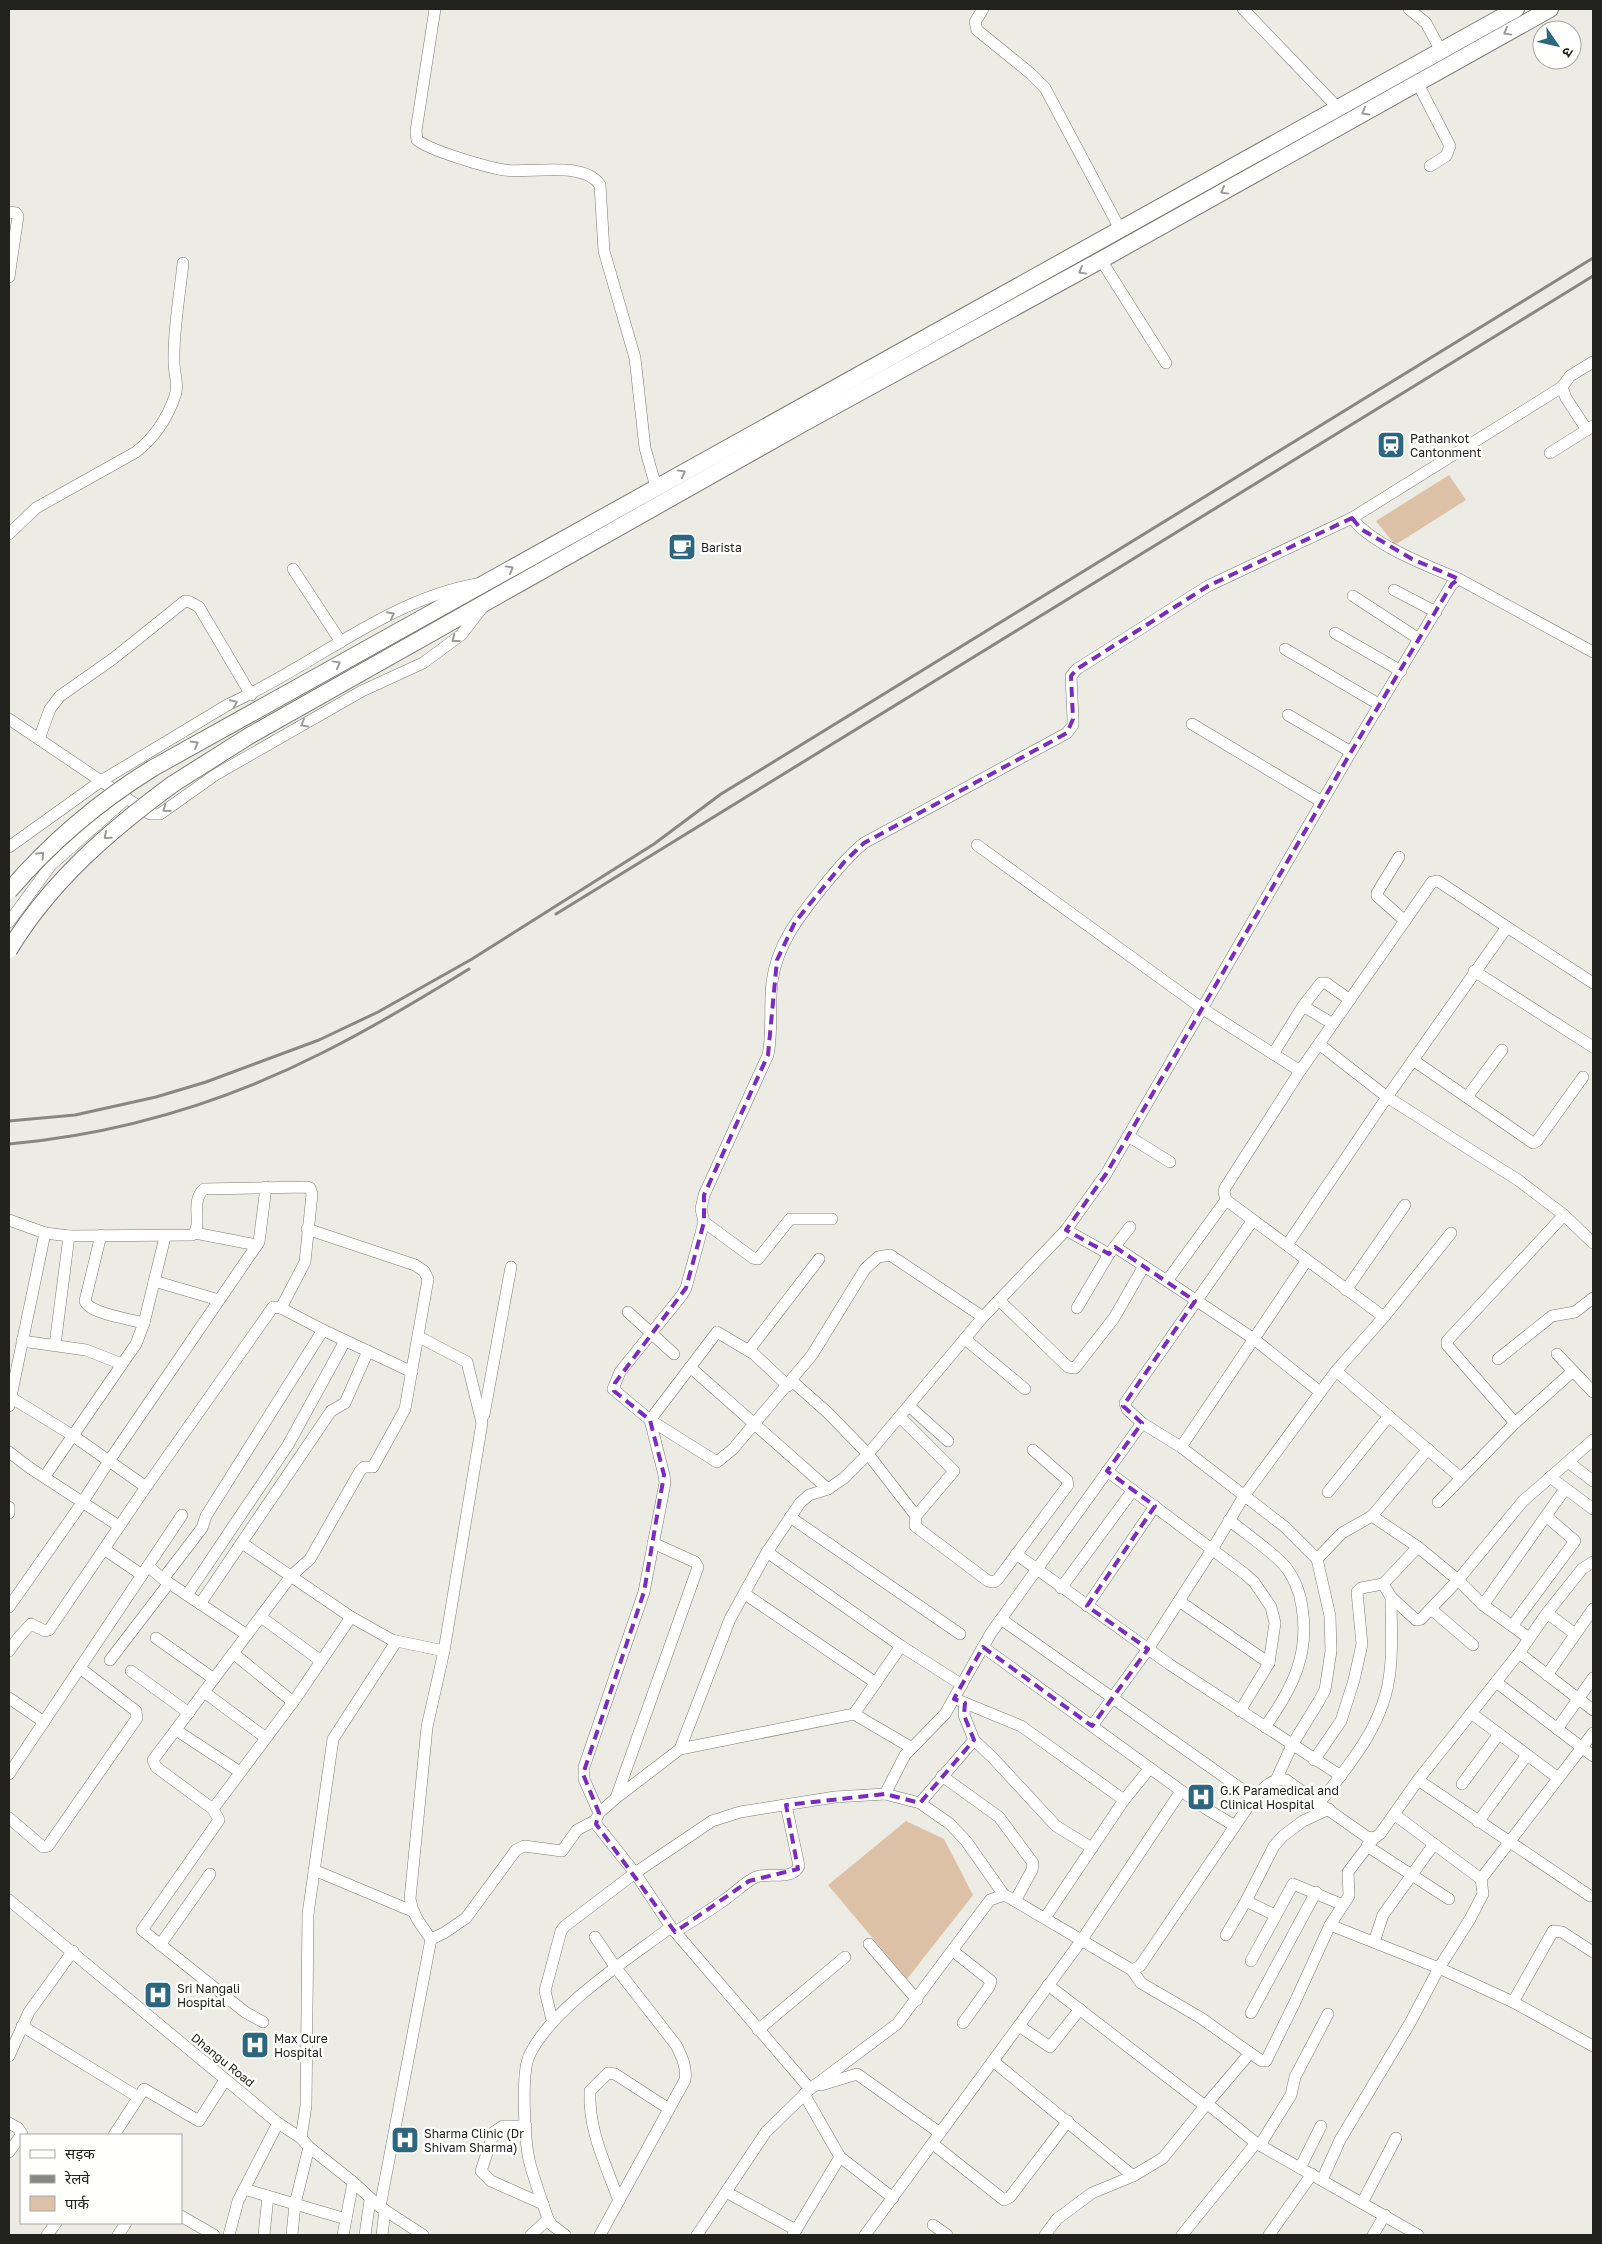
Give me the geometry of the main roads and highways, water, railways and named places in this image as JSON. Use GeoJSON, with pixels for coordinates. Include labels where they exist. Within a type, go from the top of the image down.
{"type":"FeatureCollection","features":[{"type":"Feature","properties":{"kind":"highway"},"geometry":{"type":"LineString","coordinates":[[9,950],[41,903],[66,874],[138,809],[172,784],[250,736],[810,420],[1550,9]]}},
{"type":"Feature","properties":{"kind":"highway"},"geometry":{"type":"LineString","coordinates":[[9,891],[50,846],[76,822],[101,802],[153,768],[1512,11]]}},
{"type":"Feature","properties":{"kind":"highway"},"geometry":{"type":"LineString","coordinates":[[1056,265],[1064,280]]}},
{"type":"Feature","properties":{"kind":"railway"},"geometry":{"type":"LineString","coordinates":[[9,1121],[75,1115],[156,1097],[206,1082],[319,1040],[378,1012],[472,959],[654,844],[721,794],[1593,258]]}},
{"type":"Feature","properties":{"kind":"railway"},"geometry":{"type":"LineString","coordinates":[[556,914],[1593,276]]}},
{"type":"Feature","properties":{"kind":"railway"},"geometry":{"type":"LineString","coordinates":[[9,1144],[50,1139],[131,1124],[171,1113],[249,1086],[287,1070],[343,1042],[398,1012],[469,969]]}},
{"type":"Feature","properties":{"kind":"place","name":"Pathankot Cantonment"},"geometry":{"type":"Point","coordinates":[1391,445]}},
{"type":"Feature","properties":{"kind":"place","name":"Barista"},"geometry":{"type":"Point","coordinates":[682,547]}},
{"type":"Feature","properties":{"kind":"place","name":"G.K Paramedical and Clinical Hospital"},"geometry":{"type":"Point","coordinates":[1201,1797]}},
{"type":"Feature","properties":{"kind":"place","name":"Sri Nangali Hospital"},"geometry":{"type":"Point","coordinates":[158,1995]}},
{"type":"Feature","properties":{"kind":"place","name":"Max Cure Hospital"},"geometry":{"type":"Point","coordinates":[255,2045]}},
{"type":"Feature","properties":{"kind":"place","name":"Sharma Clinic (Dr Shivam Sharma)"},"geometry":{"type":"Point","coordinates":[405,2140]}}]}
